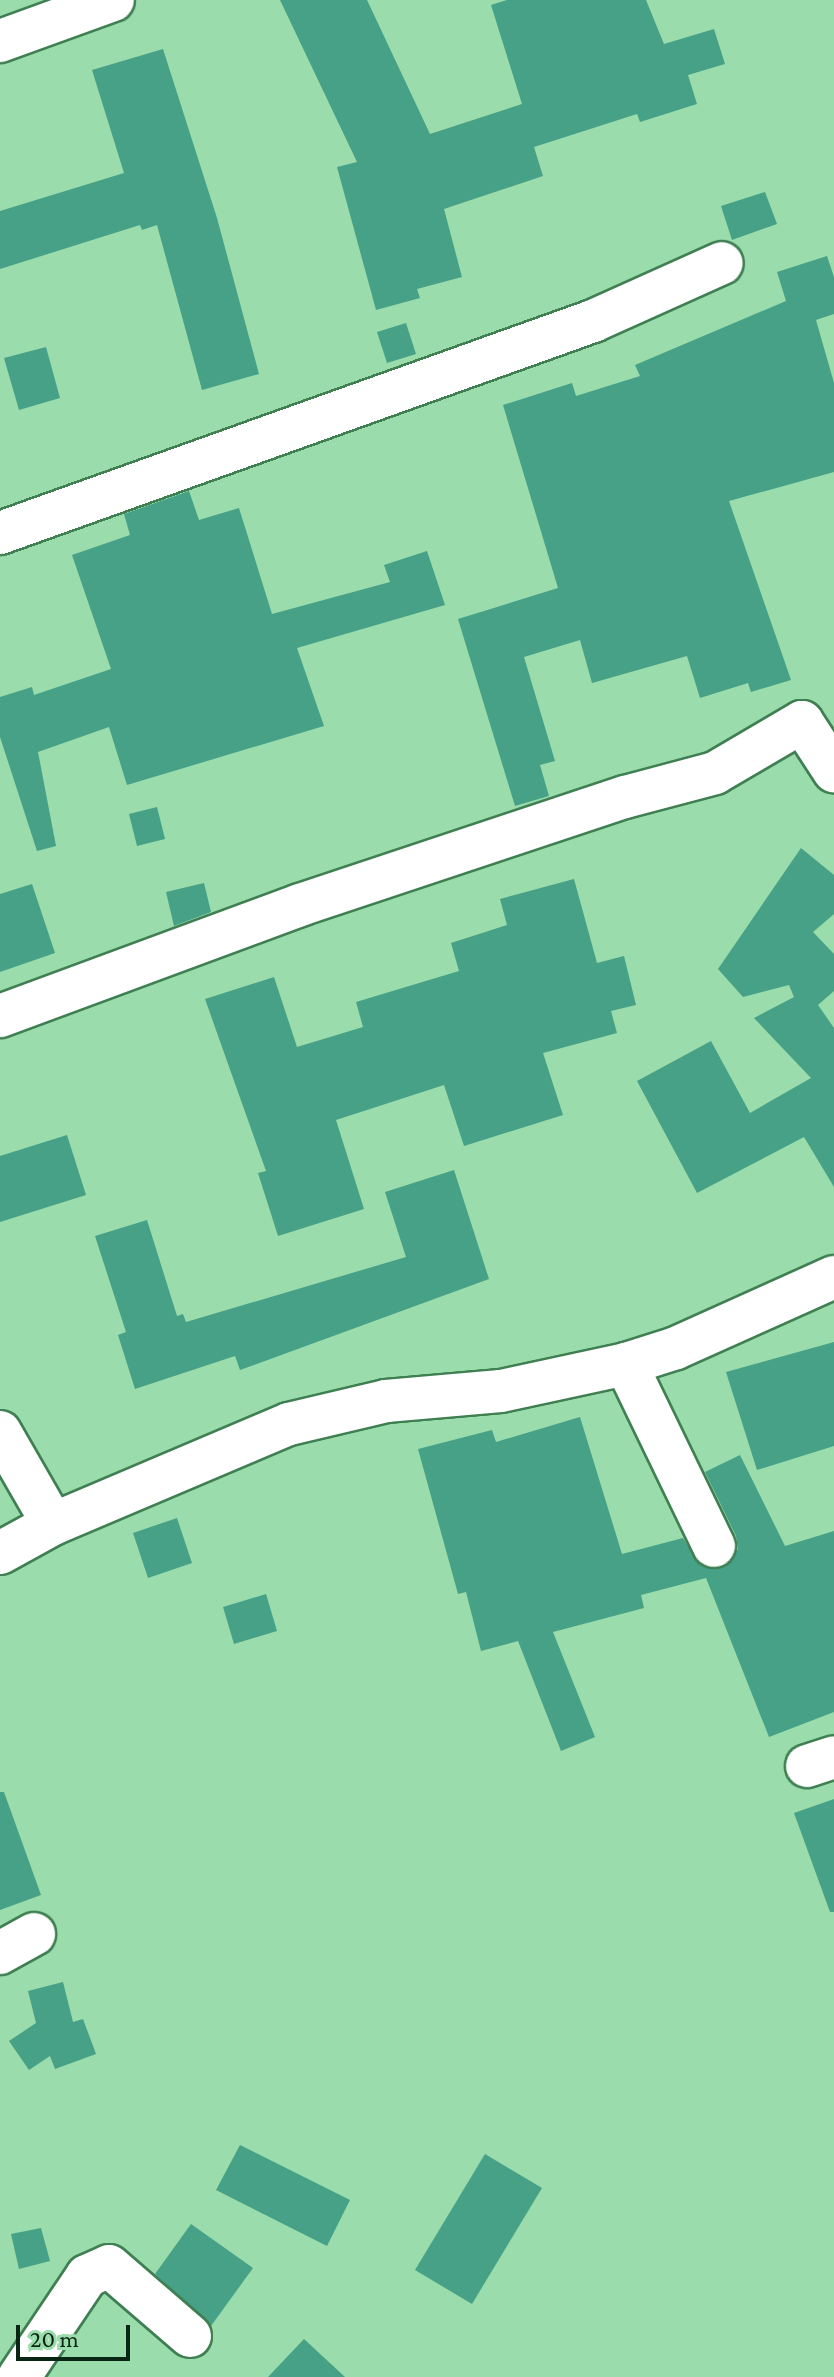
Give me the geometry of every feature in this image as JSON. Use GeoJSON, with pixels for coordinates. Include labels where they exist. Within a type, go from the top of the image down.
{"type":"FeatureCollection","features":[{"type":"Feature","properties":{"kind":"street"},"geometry":{"type":"LineString","coordinates":[[0,41],[113,0]]}},
{"type":"Feature","properties":{"kind":"street"},"geometry":{"type":"LineString","coordinates":[[0,533],[578,326],[722,263]]}},
{"type":"Feature","properties":{"kind":"street"},"geometry":{"type":"LineString","coordinates":[[0,1016],[300,905],[625,797],[715,773],[802,722],[834,771]]}},
{"type":"Feature","properties":{"kind":"street"},"geometry":{"type":"LineString","coordinates":[[0,1553],[53,1524],[289,1424],[386,1401],[501,1391],[626,1364],[676,1348],[834,1277]]}},
{"type":"Feature","properties":{"kind":"street"},"geometry":{"type":"LineString","coordinates":[[626,1364],[714,1546]]}},
{"type":"Feature","properties":{"kind":"street"},"geometry":{"type":"LineString","coordinates":[[0,1432],[53,1524]]}},
{"type":"Feature","properties":{"kind":"street"},"geometry":{"type":"LineString","coordinates":[[19,2377],[87,2276],[109,2266],[190,2336]]}},
{"type":"Feature","properties":{"kind":"building"},"geometry":{"type":"Polygon","coordinates":[[[280,0],[367,0],[430,134],[522,104],[491,5],[507,0],[646,0],[664,44],[714,29],[725,64],[688,75],[697,104],[640,122],[637,114],[534,147],[543,176],[444,209],[462,277],[417,289],[420,298],[376,310],[337,167],[357,162],[280,0]]]}},
{"type":"Feature","properties":{"kind":"building"},"geometry":{"type":"Polygon","coordinates":[[[163,49],[217,218],[259,374],[202,390],[157,225],[142,230],[140,225],[0,269],[0,211],[124,173],[92,70],[163,49]]]}},
{"type":"Feature","properties":{"kind":"building"},"geometry":{"type":"Polygon","coordinates":[[[765,192],[777,224],[732,240],[721,206],[765,192]]]}},
{"type":"Feature","properties":{"kind":"building"},"geometry":{"type":"Polygon","coordinates":[[[827,256],[834,277],[834,314],[816,320],[834,383],[834,472],[729,501],[791,680],[751,692],[748,683],[700,698],[687,656],[592,683],[580,640],[524,657],[555,761],[540,765],[549,796],[515,806],[458,619],[558,588],[503,405],[572,383],[576,396],[640,376],[635,365],[786,301],[777,272],[827,256]]]}},
{"type":"Feature","properties":{"kind":"building"},"geometry":{"type":"Polygon","coordinates":[[[406,323],[416,354],[387,363],[377,332],[406,323]]]}},
{"type":"Feature","properties":{"kind":"building"},"geometry":{"type":"Polygon","coordinates":[[[46,347],[60,398],[19,410],[4,358],[46,347]]]}},
{"type":"Feature","properties":{"kind":"building"},"geometry":{"type":"Polygon","coordinates":[[[189,491],[199,520],[239,508],[272,614],[390,582],[384,565],[427,551],[445,605],[297,648],[324,726],[127,785],[109,727],[38,752],[56,846],[37,851],[0,737],[0,697],[32,687],[34,695],[111,669],[72,555],[130,535],[124,514],[189,491]]]}},
{"type":"Feature","properties":{"kind":"building"},"geometry":{"type":"Polygon","coordinates":[[[157,807],[165,839],[137,846],[129,814],[157,807]]]}},
{"type":"Feature","properties":{"kind":"building"},"geometry":{"type":"Polygon","coordinates":[[[801,848],[834,875],[834,914],[813,932],[834,954],[834,991],[818,1005],[834,1028],[834,1187],[804,1137],[697,1193],[637,1081],[711,1041],[750,1113],[811,1078],[754,1018],[794,997],[789,985],[743,997],[718,969],[801,848]]]}},
{"type":"Feature","properties":{"kind":"building"},"geometry":{"type":"Polygon","coordinates":[[[574,879],[597,963],[624,956],[636,1005],[611,1011],[617,1033],[543,1053],[563,1115],[464,1146],[444,1085],[336,1120],[364,1209],[278,1236],[258,1173],[266,1171],[205,999],[274,977],[297,1047],[363,1027],[356,1002],[459,971],[451,943],[507,925],[500,899],[574,879]]]}},
{"type":"Feature","properties":{"kind":"building"},"geometry":{"type":"Polygon","coordinates":[[[204,883],[211,912],[174,926],[166,892],[204,883]]]}},
{"type":"Feature","properties":{"kind":"building"},"geometry":{"type":"Polygon","coordinates":[[[32,884],[55,953],[0,972],[0,894],[32,884]]]}},
{"type":"Feature","properties":{"kind":"building"},"geometry":{"type":"Polygon","coordinates":[[[67,1135],[86,1195],[0,1222],[0,1156],[67,1135]]]}},
{"type":"Feature","properties":{"kind":"building"},"geometry":{"type":"Polygon","coordinates":[[[454,1170],[489,1279],[240,1370],[235,1356],[135,1389],[118,1335],[126,1332],[95,1236],[147,1220],[177,1316],[183,1314],[186,1322],[406,1257],[385,1192],[454,1170]]]}},
{"type":"Feature","properties":{"kind":"building"},"geometry":{"type":"Polygon","coordinates":[[[834,1342],[834,1446],[757,1470],[726,1372],[834,1342]]]}},
{"type":"Feature","properties":{"kind":"building"},"geometry":{"type":"Polygon","coordinates":[[[580,1417],[622,1554],[683,1538],[700,1565],[725,1567],[738,1549],[736,1536],[705,1472],[740,1455],[785,1546],[834,1531],[834,1712],[769,1737],[706,1578],[641,1595],[644,1608],[553,1632],[595,1737],[561,1751],[518,1641],[481,1651],[466,1592],[458,1594],[418,1449],[492,1430],[496,1442],[580,1417]]]}},
{"type":"Feature","properties":{"kind":"building"},"geometry":{"type":"Polygon","coordinates":[[[177,1518],[192,1563],[148,1578],[133,1533],[177,1518]]]}},
{"type":"Feature","properties":{"kind":"building"},"geometry":{"type":"Polygon","coordinates":[[[266,1594],[277,1631],[234,1644],[223,1607],[266,1594]]]}},
{"type":"Feature","properties":{"kind":"building"},"geometry":{"type":"Polygon","coordinates":[[[0,1792],[4,1792],[41,1895],[0,1910],[0,1792]]]}},
{"type":"Feature","properties":{"kind":"building"},"geometry":{"type":"Polygon","coordinates":[[[834,1799],[834,1912],[830,1912],[794,1813],[834,1799]]]}},
{"type":"Feature","properties":{"kind":"building"},"geometry":{"type":"Polygon","coordinates":[[[63,1982],[73,2022],[83,2019],[96,2054],[55,2069],[50,2056],[29,2070],[9,2041],[36,2023],[28,1991],[63,1982]]]}},
{"type":"Feature","properties":{"kind":"building"},"geometry":{"type":"Polygon","coordinates":[[[240,2145],[350,2200],[327,2246],[216,2190],[240,2145]]]}},
{"type":"Feature","properties":{"kind":"building"},"geometry":{"type":"Polygon","coordinates":[[[485,2154],[542,2188],[472,2304],[415,2270],[485,2154]]]}},
{"type":"Feature","properties":{"kind":"building"},"geometry":{"type":"Polygon","coordinates":[[[191,2224],[253,2268],[211,2326],[155,2274],[191,2224]]]}},
{"type":"Feature","properties":{"kind":"building"},"geometry":{"type":"Polygon","coordinates":[[[41,2228],[50,2261],[19,2269],[11,2234],[41,2228]]]}},
{"type":"Feature","properties":{"kind":"building"},"geometry":{"type":"Polygon","coordinates":[[[304,2339],[345,2377],[268,2377],[304,2339]]]}}]}
